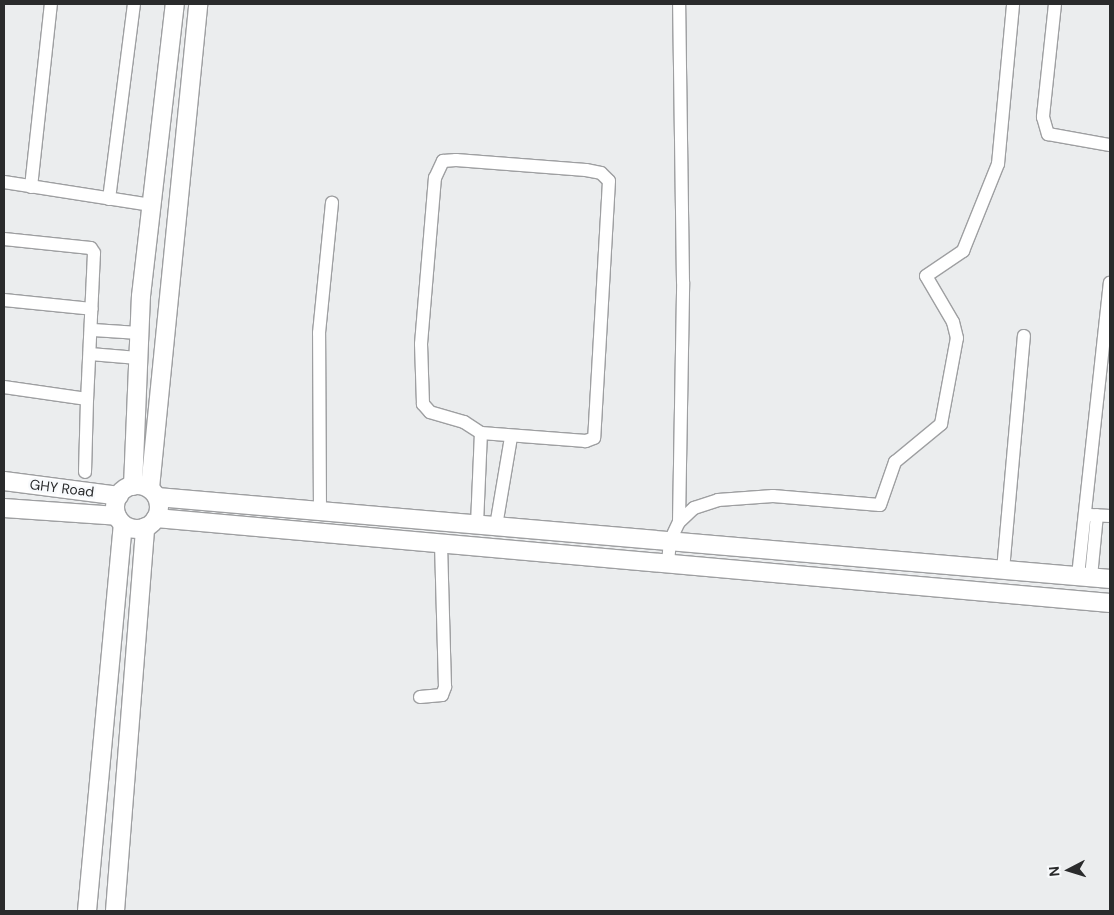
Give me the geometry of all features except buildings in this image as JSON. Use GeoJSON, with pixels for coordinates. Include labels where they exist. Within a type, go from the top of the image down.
{"type":"FeatureCollection","features":[{"type":"Feature","properties":{"kind":"street"},"geometry":{"type":"LineString","coordinates":[[31,187],[51,4]]}},
{"type":"Feature","properties":{"kind":"street"},"geometry":{"type":"LineString","coordinates":[[109,199],[134,4]]}},
{"type":"Feature","properties":{"kind":"street"},"geometry":{"type":"LineString","coordinates":[[115,911],[151,522],[140,492],[139,333],[151,204],[175,4]]}},
{"type":"Feature","properties":{"kind":"street"},"geometry":{"type":"LineString","coordinates":[[87,911],[120,521],[140,492],[198,4]]}},
{"type":"Feature","properties":{"kind":"street"},"geometry":{"type":"LineString","coordinates":[[668,563],[670,541],[679,522],[683,282],[679,4]]}},
{"type":"Feature","properties":{"kind":"street"},"geometry":{"type":"LineString","coordinates":[[679,522],[701,505],[737,498],[787,497],[876,506],[884,501],[895,462],[941,424],[957,338],[953,322],[926,276],[963,251],[998,164],[1013,4]]}},
{"type":"Feature","properties":{"kind":"street"},"geometry":{"type":"LineString","coordinates":[[1055,4],[1043,117],[1048,134],[1110,145]]}},
{"type":"Feature","properties":{"kind":"street"},"geometry":{"type":"LineString","coordinates":[[456,160],[602,173],[611,186],[594,438],[586,441],[511,437],[481,433],[464,422],[430,412],[422,399],[421,344],[437,169],[443,161],[456,160]]}},
{"type":"Feature","properties":{"kind":"street"},"geometry":{"type":"LineString","coordinates":[[4,182],[151,204]]}},
{"type":"Feature","properties":{"kind":"street"},"geometry":{"type":"LineString","coordinates":[[320,511],[320,333],[332,203]]}},
{"type":"Feature","properties":{"kind":"street"},"geometry":{"type":"LineString","coordinates":[[4,239],[91,248],[93,330],[87,399],[85,472]]}},
{"type":"Feature","properties":{"kind":"street"},"geometry":{"type":"LineString","coordinates":[[1085,577],[1106,369],[1110,283]]}},
{"type":"Feature","properties":{"kind":"street"},"geometry":{"type":"LineString","coordinates":[[4,300],[92,309]]}},
{"type":"Feature","properties":{"kind":"street"},"geometry":{"type":"LineString","coordinates":[[93,330],[139,333]]}},
{"type":"Feature","properties":{"kind":"street"},"geometry":{"type":"LineString","coordinates":[[1003,570],[1024,336]]}},
{"type":"Feature","properties":{"kind":"street"},"geometry":{"type":"LineString","coordinates":[[90,354],[138,358]]}},
{"type":"Feature","properties":{"kind":"street"},"geometry":{"type":"LineString","coordinates":[[4,388],[87,399]]}},
{"type":"Feature","properties":{"kind":"street"},"geometry":{"type":"LineString","coordinates":[[477,524],[481,433]]}},
{"type":"Feature","properties":{"kind":"street"},"geometry":{"type":"LineString","coordinates":[[496,526],[511,437]]}},
{"type":"Feature","properties":{"kind":"street","name":"GHY Road"},"geometry":{"type":"LineString","coordinates":[[4,481],[140,492],[320,511],[1110,579]]}},
{"type":"Feature","properties":{"kind":"street","name":"GHY Road"},"geometry":{"type":"LineString","coordinates":[[4,508],[120,521],[441,543],[1110,603]]}},
{"type":"Feature","properties":{"kind":"street"},"geometry":{"type":"LineString","coordinates":[[1091,515],[1110,516]]}},
{"type":"Feature","properties":{"kind":"street"},"geometry":{"type":"LineString","coordinates":[[420,697],[442,695],[445,687],[441,543]]}}]}
